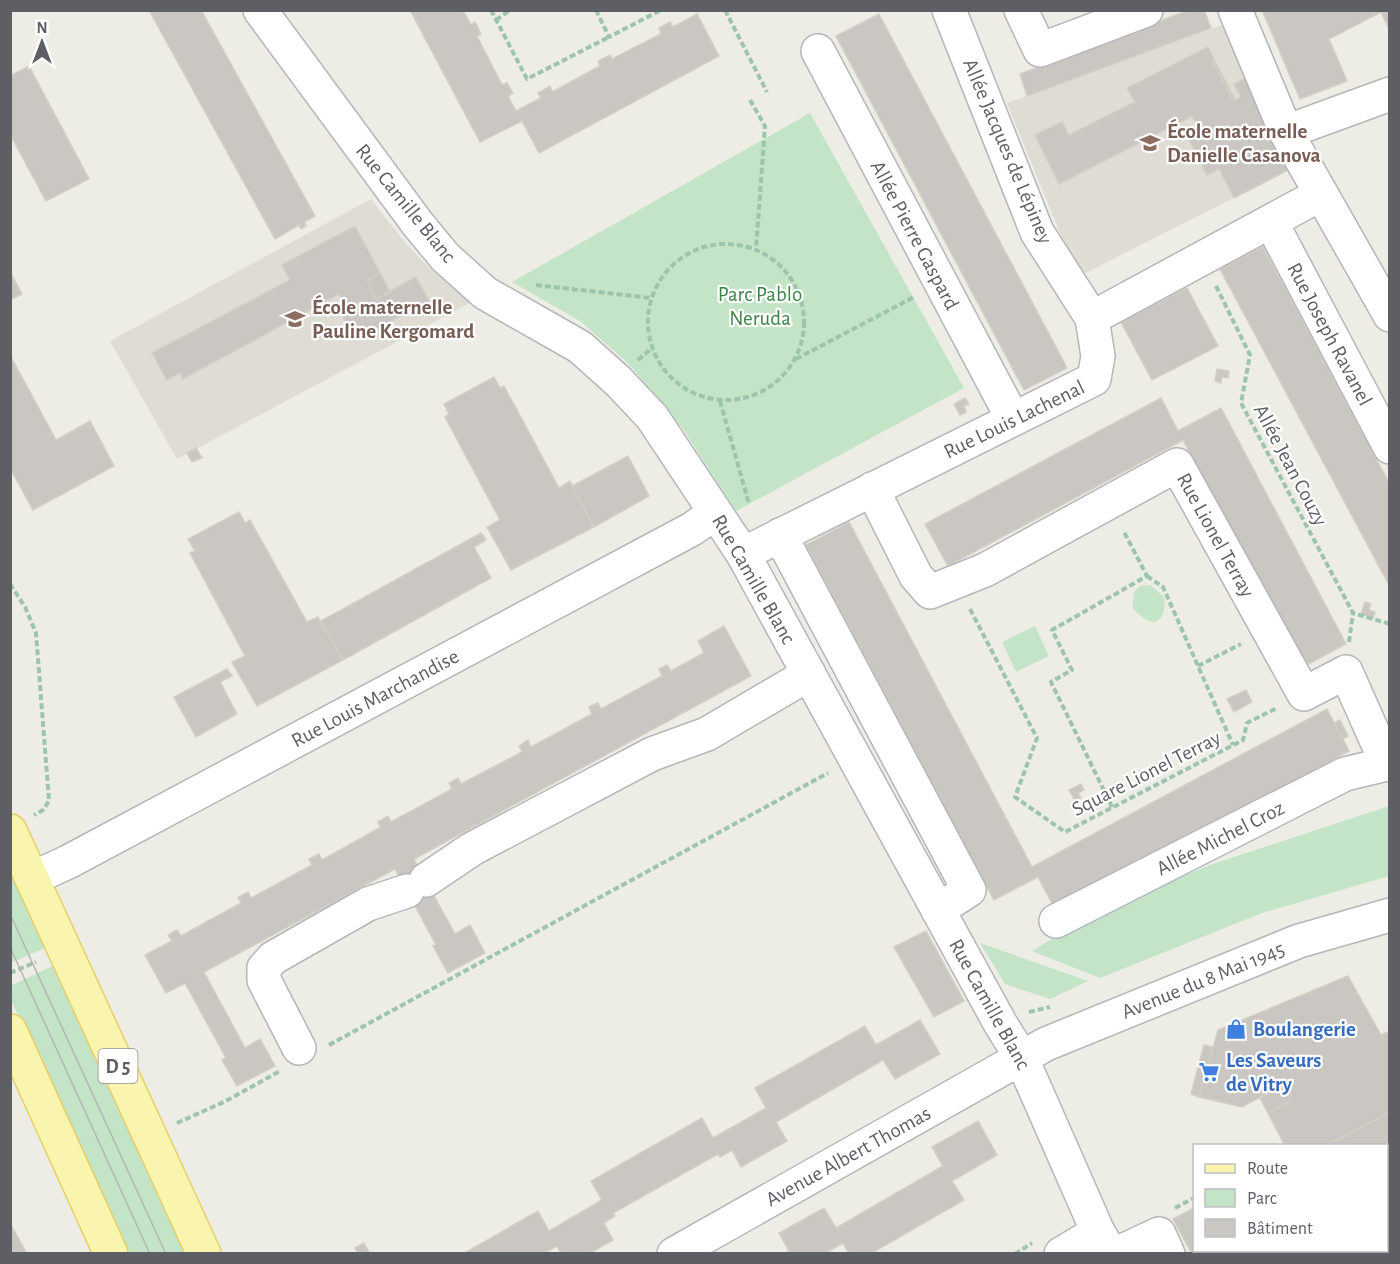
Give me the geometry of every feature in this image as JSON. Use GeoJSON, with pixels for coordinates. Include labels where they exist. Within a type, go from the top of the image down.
{"type":"FeatureCollection","features":[{"type":"Feature","properties":{"kind":"main road","name":"D 5"},"geometry":{"type":"LineString","coordinates":[[20,824],[33,878],[204,1254]]}},
{"type":"Feature","properties":{"kind":"main road"},"geometry":{"type":"LineString","coordinates":[[10,1031],[111,1254]]}},
{"type":"Feature","properties":{"kind":"street","name":"Rue Camille Blanc"},"geometry":{"type":"LineString","coordinates":[[260,10],[417,224],[445,257],[485,293],[580,347],[618,381],[652,417],[715,513],[762,545],[809,674],[1000,1023],[1021,1057],[1108,1246]]}},
{"type":"Feature","properties":{"kind":"street","name":"Allée Jacques de Lépiney"},"geometry":{"type":"LineString","coordinates":[[949,10],[1037,232],[1092,318]]}},
{"type":"Feature","properties":{"kind":"street"},"geometry":{"type":"LineString","coordinates":[[1021,10],[1040,50],[1127,14]]}},
{"type":"Feature","properties":{"kind":"street"},"geometry":{"type":"LineString","coordinates":[[1236,10],[1286,132],[1389,315]]}},
{"type":"Feature","properties":{"kind":"street","name":"Allée Pierre Gaspard"},"geometry":{"type":"LineString","coordinates":[[818,51],[1013,419]]}},
{"type":"Feature","properties":{"kind":"street"},"geometry":{"type":"LineString","coordinates":[[1286,132],[1389,94]]}},
{"type":"Feature","properties":{"kind":"street"},"geometry":{"type":"LineString","coordinates":[[1092,318],[1321,194]]}},
{"type":"Feature","properties":{"kind":"street","name":"Rue Joseph Ravanel"},"geometry":{"type":"LineString","coordinates":[[1271,222],[1389,447]]}},
{"type":"Feature","properties":{"kind":"street","name":"Rue Louis Lachenal"},"geometry":{"type":"LineString","coordinates":[[762,545],[1094,379],[1098,356],[1092,318]]}},
{"type":"Feature","properties":{"kind":"street","name":"Rue Lionel Terray"},"geometry":{"type":"LineString","coordinates":[[872,489],[916,576],[930,592],[985,570],[1177,465],[1304,694]]}},
{"type":"Feature","properties":{"kind":"street","name":"Rue Louis Marchandise"},"geometry":{"type":"LineString","coordinates":[[33,878],[68,862],[692,529],[715,513]]}},
{"type":"Feature","properties":{"kind":"street"},"geometry":{"type":"LineString","coordinates":[[762,545],[969,890],[938,910]]}},
{"type":"Feature","properties":{"kind":"street"},"geometry":{"type":"LineString","coordinates":[[1304,694],[1346,672],[1388,763]]}},
{"type":"Feature","properties":{"kind":"street"},"geometry":{"type":"LineString","coordinates":[[303,1055],[264,980],[264,968],[273,958],[368,904],[416,886],[472,849],[652,754],[707,734],[809,674]]}},
{"type":"Feature","properties":{"kind":"street","name":"Allée Michel Croz"},"geometry":{"type":"LineString","coordinates":[[1056,921],[1345,774],[1388,763]]}},
{"type":"Feature","properties":{"kind":"street","name":"Avenue du 8 Mai 1945"},"geometry":{"type":"LineString","coordinates":[[1021,1057],[1046,1044],[1299,941],[1389,915]]}},
{"type":"Feature","properties":{"kind":"street","name":"Avenue Albert Thomas"},"geometry":{"type":"LineString","coordinates":[[674,1254],[1021,1057]]}},
{"type":"Feature","properties":{"kind":"street"},"geometry":{"type":"LineString","coordinates":[[1061,1254],[1159,1234],[1168,1254]]}},
{"type":"Feature","properties":{"kind":"path"},"geometry":{"type":"LineString","coordinates":[[491,10],[527,79],[661,10]]}},
{"type":"Feature","properties":{"kind":"path"},"geometry":{"type":"LineString","coordinates":[[496,20],[510,10]]}},
{"type":"Feature","properties":{"kind":"path"},"geometry":{"type":"LineString","coordinates":[[596,10],[609,37]]}},
{"type":"Feature","properties":{"kind":"path"},"geometry":{"type":"LineString","coordinates":[[725,10],[767,92]]}},
{"type":"Feature","properties":{"kind":"path"},"geometry":{"type":"LineString","coordinates":[[750,100],[765,126],[756,249]]}},
{"type":"Feature","properties":{"kind":"path"},"geometry":{"type":"LineString","coordinates":[[713,244],[735,244],[756,249],[775,260],[790,276],[800,295],[805,316],[803,339],[796,359],[783,377],[766,390],[746,398],[720,401],[695,395],[674,382],[657,362],[648,339],[647,313],[654,288],[668,268],[688,252],[713,244]]}},
{"type":"Feature","properties":{"kind":"path","name":"Allée Jean Couzy"},"geometry":{"type":"LineString","coordinates":[[1203,258],[1250,355],[1241,403],[1353,613],[1389,624]]}},
{"type":"Feature","properties":{"kind":"path"},"geometry":{"type":"LineString","coordinates":[[796,359],[941,283]]}},
{"type":"Feature","properties":{"kind":"path"},"geometry":{"type":"LineString","coordinates":[[536,285],[651,298]]}},
{"type":"Feature","properties":{"kind":"path"},"geometry":{"type":"LineString","coordinates":[[631,366],[652,348]]}},
{"type":"Feature","properties":{"kind":"path"},"geometry":{"type":"LineString","coordinates":[[720,401],[762,545]]}},
{"type":"Feature","properties":{"kind":"path"},"geometry":{"type":"LineString","coordinates":[[1124,531],[1147,576],[1163,587],[1233,745]]}},
{"type":"Feature","properties":{"kind":"path"},"geometry":{"type":"LineString","coordinates":[[1112,807],[1051,682],[1072,670],[1052,630],[1147,576]]}},
{"type":"Feature","properties":{"kind":"path"},"geometry":{"type":"LineString","coordinates":[[10,584],[25,607],[36,633],[49,801],[43,810],[20,824]]}},
{"type":"Feature","properties":{"kind":"path","name":"Square Lionel Terray"},"geometry":{"type":"LineString","coordinates":[[972,613],[1037,738],[1015,798],[1065,832],[1243,740],[1247,723],[1304,694]]}},
{"type":"Feature","properties":{"kind":"path"},"geometry":{"type":"LineString","coordinates":[[1198,666],[1236,646]]}},
{"type":"Feature","properties":{"kind":"path"},"geometry":{"type":"LineString","coordinates":[[150,1135],[226,1101],[303,1055],[799,790]]}},
{"type":"Feature","properties":{"kind":"shaded area","name":"École maternelle Danielle Casanova"},"geometry":{"type":"Polygon","coordinates":[[[1222,25],[1263,117],[1290,169],[1078,277],[1007,103],[1222,25]]]}},
{"type":"Feature","properties":{"kind":"shaded area","name":"École maternelle Pauline Kergomard"},"geometry":{"type":"Polygon","coordinates":[[[371,199],[403,240],[428,267],[470,303],[177,459],[110,341],[371,199]]]}},
{"type":"Feature","properties":{"kind":"green space","name":"Parc Pablo Neruda"},"geometry":{"type":"Polygon","coordinates":[[[810,113],[964,388],[736,511],[683,429],[628,363],[580,321],[512,282],[810,113]]]}},
{"type":"Feature","properties":{"kind":"green space"},"geometry":{"type":"Polygon","coordinates":[[[1150,585],[1164,597],[1162,615],[1154,622],[1140,615],[1133,605],[1134,592],[1140,586],[1150,585]]]}},
{"type":"Feature","properties":{"kind":"green space"},"geometry":{"type":"Polygon","coordinates":[[[1035,626],[1049,656],[1016,672],[1002,642],[1035,626]]]}},
{"type":"Feature","properties":{"kind":"green space"},"geometry":{"type":"Polygon","coordinates":[[[1389,806],[1389,876],[1262,913],[1100,978],[1032,951],[1096,912],[1210,865],[1389,806]]]}},
{"type":"Feature","properties":{"kind":"green space"},"geometry":{"type":"Polygon","coordinates":[[[10,864],[47,947],[11,963],[10,963],[10,864]]]}},
{"type":"Feature","properties":{"kind":"green space"},"geometry":{"type":"Polygon","coordinates":[[[980,943],[1088,981],[1050,999],[1005,984],[980,943]]]}},
{"type":"Feature","properties":{"kind":"green space"},"geometry":{"type":"Polygon","coordinates":[[[57,964],[188,1253],[128,1253],[11,1000],[10,986],[57,964]]]}},
{"type":"Feature","properties":{"kind":"building"},"geometry":{"type":"Polygon","coordinates":[[[149,10],[201,10],[315,216],[304,222],[306,226],[301,229],[299,225],[275,239],[149,10]]]}},
{"type":"Feature","properties":{"kind":"building"},"geometry":{"type":"Polygon","coordinates":[[[410,10],[463,10],[471,25],[475,22],[481,34],[477,36],[502,85],[507,83],[513,93],[508,96],[516,111],[541,98],[538,93],[550,86],[552,92],[600,66],[598,61],[610,55],[612,59],[661,34],[659,28],[670,22],[673,27],[697,14],[719,56],[539,153],[522,121],[480,142],[410,10]]]}},
{"type":"Feature","properties":{"kind":"building"},"geometry":{"type":"Polygon","coordinates":[[[1189,10],[1204,10],[1211,28],[1027,96],[1020,74],[1189,10]]]}},
{"type":"Feature","properties":{"kind":"building"},"geometry":{"type":"Polygon","coordinates":[[[1262,10],[1390,10],[1390,31],[1381,12],[1329,39],[1347,81],[1300,99],[1262,10]]]}},
{"type":"Feature","properties":{"kind":"building"},"geometry":{"type":"Polygon","coordinates":[[[879,14],[1067,368],[1024,390],[836,36],[879,14]]]}},
{"type":"Feature","properties":{"kind":"building"},"geometry":{"type":"Polygon","coordinates":[[[1208,47],[1233,101],[1241,97],[1234,84],[1246,78],[1290,169],[1234,198],[1219,169],[1207,175],[1189,140],[1202,134],[1192,116],[1059,184],[1035,135],[1062,122],[1069,135],[1135,102],[1127,88],[1208,47]]]}},
{"type":"Feature","properties":{"kind":"building"},"geometry":{"type":"Polygon","coordinates":[[[1215,61],[1235,100],[1233,101],[1213,62],[1215,61]]]}},
{"type":"Feature","properties":{"kind":"building"},"geometry":{"type":"Polygon","coordinates":[[[29,66],[89,179],[46,201],[10,134],[10,76],[29,66]]]}},
{"type":"Feature","properties":{"kind":"building"},"geometry":{"type":"Polygon","coordinates":[[[355,226],[380,273],[367,280],[376,299],[416,277],[429,301],[356,340],[343,317],[350,314],[339,294],[183,379],[180,373],[167,380],[152,353],[290,280],[282,265],[355,226]]]}},
{"type":"Feature","properties":{"kind":"building"},"geometry":{"type":"Polygon","coordinates":[[[1263,247],[1390,485],[1390,587],[1220,269],[1263,247]]]}},
{"type":"Feature","properties":{"kind":"building"},"geometry":{"type":"Polygon","coordinates":[[[10,272],[22,294],[10,300],[10,272]]]}},
{"type":"Feature","properties":{"kind":"building"},"geometry":{"type":"Polygon","coordinates":[[[380,273],[390,292],[376,299],[367,280],[380,273]]]}},
{"type":"Feature","properties":{"kind":"building"},"geometry":{"type":"Polygon","coordinates":[[[1187,288],[1218,346],[1152,380],[1121,322],[1187,288]]]}},
{"type":"Feature","properties":{"kind":"building"},"geometry":{"type":"Polygon","coordinates":[[[10,355],[56,440],[90,421],[114,466],[33,510],[10,468],[10,355]]]}},
{"type":"Feature","properties":{"kind":"building"},"geometry":{"type":"Polygon","coordinates":[[[1217,369],[1229,371],[1228,378],[1222,377],[1221,383],[1215,381],[1217,369]]]}},
{"type":"Feature","properties":{"kind":"building"},"geometry":{"type":"Polygon","coordinates":[[[494,377],[500,388],[504,386],[559,488],[570,481],[594,527],[511,570],[487,527],[500,520],[445,417],[449,414],[444,404],[494,377]]]}},
{"type":"Feature","properties":{"kind":"building"},"geometry":{"type":"Polygon","coordinates":[[[965,398],[969,404],[964,406],[966,412],[960,415],[954,404],[965,398]]]}},
{"type":"Feature","properties":{"kind":"building"},"geometry":{"type":"Polygon","coordinates":[[[1161,398],[1178,431],[1221,408],[1346,644],[1303,667],[1183,440],[948,566],[925,524],[1161,398]]]}},
{"type":"Feature","properties":{"kind":"building"},"geometry":{"type":"Polygon","coordinates":[[[196,448],[202,458],[192,462],[187,453],[196,448]]]}},
{"type":"Feature","properties":{"kind":"building"},"geometry":{"type":"Polygon","coordinates":[[[628,456],[649,496],[594,527],[572,486],[628,456]]]}},
{"type":"Feature","properties":{"kind":"building"},"geometry":{"type":"Polygon","coordinates":[[[239,512],[245,523],[250,520],[307,622],[318,617],[343,660],[257,706],[232,662],[245,656],[190,553],[195,551],[188,539],[239,512]]]}},
{"type":"Feature","properties":{"kind":"building"},"geometry":{"type":"Polygon","coordinates":[[[849,522],[1032,867],[1327,709],[1349,751],[1055,909],[1038,877],[994,900],[806,545],[849,522]]]}},
{"type":"Feature","properties":{"kind":"building"},"geometry":{"type":"Polygon","coordinates":[[[481,533],[486,540],[474,547],[491,578],[343,660],[321,621],[481,533]]]}},
{"type":"Feature","properties":{"kind":"building"},"geometry":{"type":"Polygon","coordinates":[[[1365,602],[1371,604],[1369,610],[1375,612],[1373,618],[1361,614],[1365,602]]]}},
{"type":"Feature","properties":{"kind":"building"},"geometry":{"type":"Polygon","coordinates":[[[724,626],[751,676],[414,859],[455,934],[470,925],[485,953],[448,973],[433,946],[436,945],[395,869],[204,972],[245,1048],[260,1039],[275,1066],[237,1086],[222,1060],[226,1058],[185,983],[166,993],[145,955],[172,941],[168,935],[177,930],[181,936],[241,903],[238,897],[248,892],[251,898],[312,865],[309,859],[319,854],[322,860],[381,827],[378,822],[388,816],[391,822],[452,789],[449,783],[458,778],[461,784],[522,752],[519,746],[528,740],[531,747],[592,714],[589,707],[598,703],[601,709],[662,676],[659,669],[667,665],[671,671],[704,653],[698,641],[724,626]]]}},
{"type":"Feature","properties":{"kind":"building"},"geometry":{"type":"Polygon","coordinates":[[[227,669],[232,676],[220,682],[237,714],[196,737],[174,697],[227,669]]]}},
{"type":"Feature","properties":{"kind":"building"},"geometry":{"type":"Polygon","coordinates":[[[1246,690],[1252,702],[1234,712],[1227,699],[1246,690]]]}},
{"type":"Feature","properties":{"kind":"building"},"geometry":{"type":"Polygon","coordinates":[[[1340,720],[1348,736],[1343,739],[1334,723],[1340,720]]]}},
{"type":"Feature","properties":{"kind":"building"},"geometry":{"type":"Polygon","coordinates":[[[1081,784],[1084,790],[1078,793],[1081,798],[1075,801],[1069,790],[1081,784]]]}},
{"type":"Feature","properties":{"kind":"building"},"geometry":{"type":"Polygon","coordinates":[[[926,931],[964,1001],[934,1017],[894,947],[926,931]]]}},
{"type":"Feature","properties":{"kind":"building"},"geometry":{"type":"Polygon","coordinates":[[[1348,976],[1381,1035],[1390,1031],[1390,1112],[1330,1144],[1284,1144],[1268,1113],[1291,1101],[1283,1085],[1242,1107],[1199,1097],[1218,1030],[1348,976]]]}},
{"type":"Feature","properties":{"kind":"building"},"geometry":{"type":"Polygon","coordinates":[[[920,1020],[940,1054],[895,1079],[883,1060],[776,1122],[787,1141],[741,1167],[732,1150],[720,1157],[718,1154],[613,1213],[615,1216],[604,1223],[613,1240],[589,1254],[561,1254],[557,1246],[543,1254],[463,1254],[538,1211],[549,1231],[602,1200],[591,1181],[702,1118],[713,1138],[766,1108],[755,1088],[865,1026],[876,1045],[920,1020]]]}},
{"type":"Feature","properties":{"kind":"building"},"geometry":{"type":"Polygon","coordinates":[[[1204,1045],[1213,1047],[1199,1097],[1191,1094],[1204,1045]]]}},
{"type":"Feature","properties":{"kind":"building"},"geometry":{"type":"Polygon","coordinates":[[[1283,1085],[1291,1101],[1268,1113],[1260,1098],[1283,1085]]]}},
{"type":"Feature","properties":{"kind":"building"},"geometry":{"type":"Polygon","coordinates":[[[1390,1112],[1390,1233],[1388,1234],[1388,1144],[1330,1144],[1390,1112]]]}},
{"type":"Feature","properties":{"kind":"building"},"geometry":{"type":"Polygon","coordinates":[[[978,1121],[997,1155],[952,1181],[964,1200],[870,1254],[849,1254],[843,1243],[824,1254],[784,1254],[789,1251],[779,1233],[824,1208],[836,1228],[943,1166],[932,1147],[978,1121]]]}},
{"type":"Feature","properties":{"kind":"building"},"geometry":{"type":"Polygon","coordinates":[[[1193,1209],[1193,1252],[1256,1252],[1257,1254],[1192,1254],[1173,1219],[1193,1209]]]}},
{"type":"Feature","properties":{"kind":"building"},"geometry":{"type":"Polygon","coordinates":[[[10,1223],[27,1254],[10,1254],[10,1223]]]}},
{"type":"Feature","properties":{"kind":"building"},"geometry":{"type":"Polygon","coordinates":[[[364,1243],[370,1254],[358,1254],[355,1248],[364,1243]]]}},
{"type":"Feature","properties":{"kind":"tram line"},"geometry":{"type":"LineString","coordinates":[[10,914],[166,1254]]}},
{"type":"Feature","properties":{"kind":"tram line"},"geometry":{"type":"LineString","coordinates":[[10,947],[150,1254]]}},
{"type":"Feature","properties":{"kind":"place","name":"École maternelle Danielle Casanova"},"geometry":{"type":"Point","coordinates":[1150,143]}},
{"type":"Feature","properties":{"kind":"place","name":"École maternelle Pauline Kergomard"},"geometry":{"type":"Point","coordinates":[295,319]}},
{"type":"Feature","properties":{"kind":"place","name":"Boulangerie"},"geometry":{"type":"Point","coordinates":[1236,1029]}},
{"type":"Feature","properties":{"kind":"place","name":"Les Saveurs de Vitry"},"geometry":{"type":"Point","coordinates":[1209,1072]}}]}
